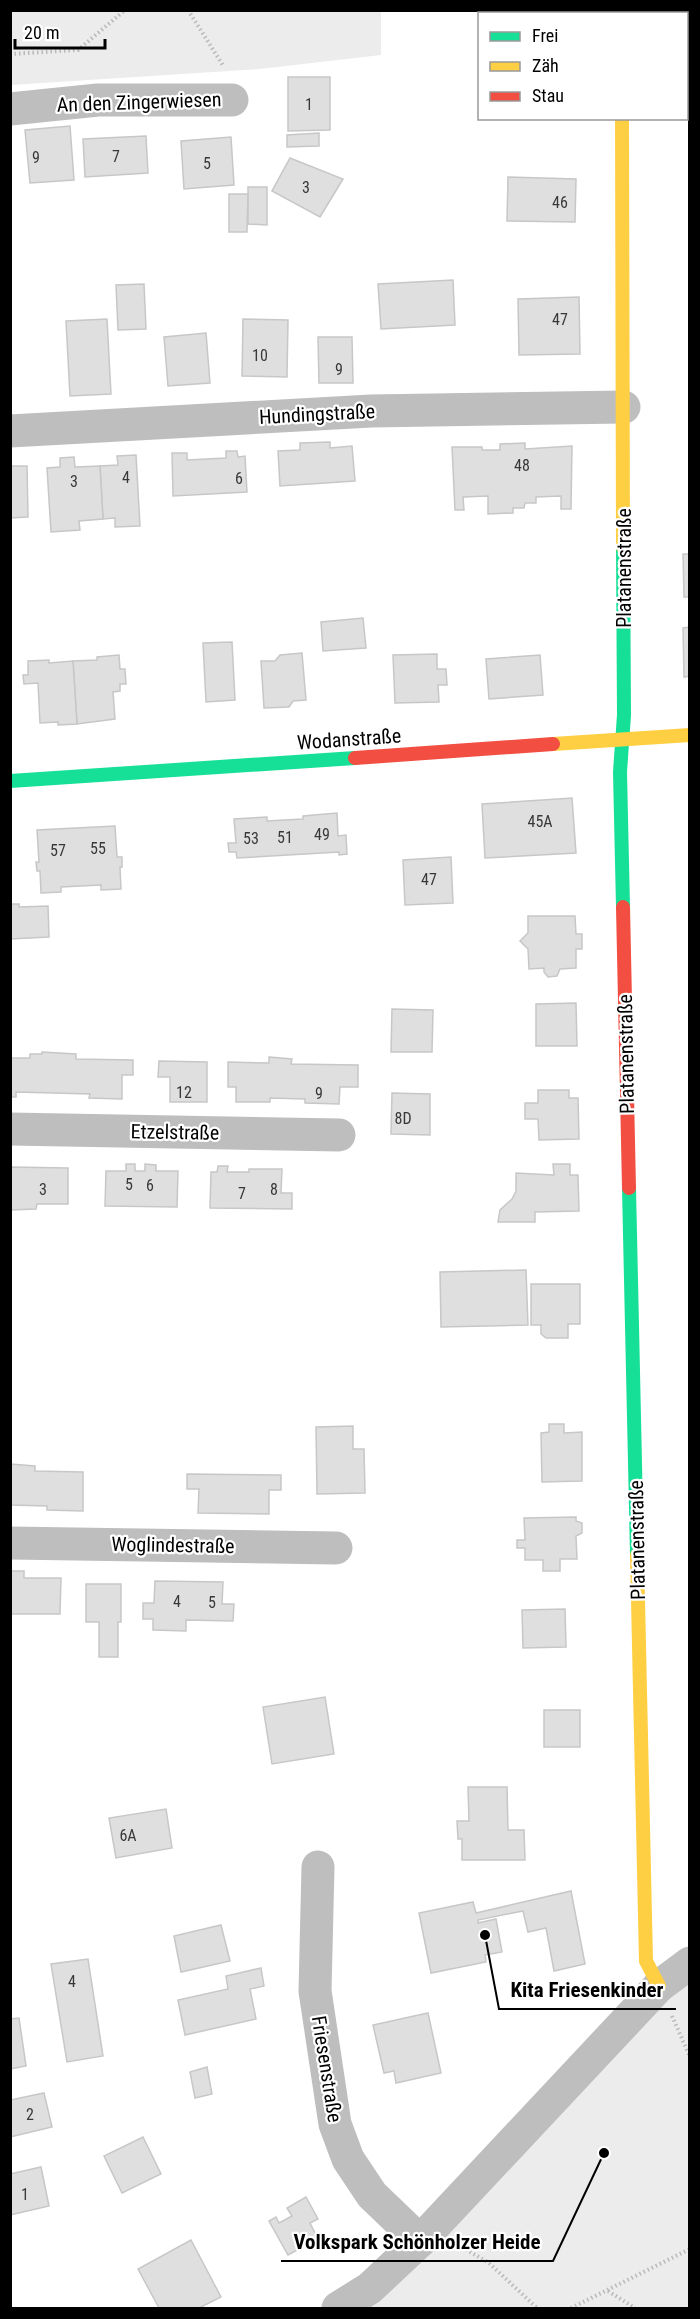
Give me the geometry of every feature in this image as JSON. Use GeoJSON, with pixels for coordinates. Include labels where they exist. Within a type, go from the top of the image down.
{"type":"FeatureCollection","features":[{"type":"Feature","properties":{"kind":"street","name":"An den Zingerwiesen"},"geometry":{"type":"LineString","coordinates":[[10,109],[98,100],[232,100]]}},
{"type":"Feature","properties":{"kind":"street","name":"Platanenstraße"},"geometry":{"type":"LineString","coordinates":[[622,120],[624,407],[621,784],[646,1961],[659,1986]]}},
{"type":"Feature","properties":{"kind":"street","name":"Hundingstraße"},"geometry":{"type":"LineString","coordinates":[[10,431],[371,411],[624,407]]}},
{"type":"Feature","properties":{"kind":"street","name":"Wodanstraße"},"geometry":{"type":"LineString","coordinates":[[10,781],[690,735]]}},
{"type":"Feature","properties":{"kind":"street","name":"Etzelstraße"},"geometry":{"type":"LineString","coordinates":[[10,1129],[339,1135]]}},
{"type":"Feature","properties":{"kind":"street","name":"Woglindestraße"},"geometry":{"type":"LineString","coordinates":[[10,1543],[336,1548]]}},
{"type":"Feature","properties":{"kind":"street","name":"Friesenstraße"},"geometry":{"type":"LineString","coordinates":[[318,1867],[315,1991],[335,2124],[348,2159],[372,2195],[425,2235]]}},
{"type":"Feature","properties":{"kind":"street"},"geometry":{"type":"LineString","coordinates":[[338,2308],[370,2288],[425,2235],[659,1986],[690,1963]]}},
{"type":"Feature","properties":{"kind":"path"},"geometry":{"type":"LineString","coordinates":[[10,54],[78,50],[125,10]]}},
{"type":"Feature","properties":{"kind":"path"},"geometry":{"type":"LineString","coordinates":[[188,10],[226,72],[232,100]]}},
{"type":"Feature","properties":{"kind":"path"},"geometry":{"type":"LineString","coordinates":[[659,1986],[690,2057]]}},
{"type":"Feature","properties":{"kind":"path"},"geometry":{"type":"LineString","coordinates":[[425,2235],[489,2263],[537,2308]]}},
{"type":"Feature","properties":{"kind":"path"},"geometry":{"type":"LineString","coordinates":[[571,2308],[690,2249]]}},
{"type":"Feature","properties":{"kind":"path"},"geometry":{"type":"LineString","coordinates":[[607,2291],[635,2308]]}},
{"type":"Feature","properties":{"kind":"shaded area"},"geometry":{"type":"Polygon","coordinates":[[[11,10],[381,11],[381,55],[260,69],[11,85],[11,10]]]}},
{"type":"Feature","properties":{"kind":"shaded area"},"geometry":{"type":"Polygon","coordinates":[[[689,1982],[689,2308],[367,2308],[650,2011],[689,1982]]]}},
{"type":"Feature","properties":{"kind":"building"},"geometry":{"type":"Polygon","coordinates":[[[571,10],[571,12],[510,12],[571,10]]]}},
{"type":"Feature","properties":{"kind":"building"},"geometry":{"type":"Polygon","coordinates":[[[288,77],[330,77],[330,130],[288,131],[288,77]]]}},
{"type":"Feature","properties":{"kind":"building"},"geometry":{"type":"Polygon","coordinates":[[[70,126],[74,180],[30,183],[25,130],[70,126]]]}},
{"type":"Feature","properties":{"kind":"building"},"geometry":{"type":"Polygon","coordinates":[[[319,133],[319,146],[287,147],[287,135],[319,133]]]}},
{"type":"Feature","properties":{"kind":"building"},"geometry":{"type":"Polygon","coordinates":[[[146,136],[148,173],[85,177],[83,139],[146,136]]]}},
{"type":"Feature","properties":{"kind":"building"},"geometry":{"type":"Polygon","coordinates":[[[231,137],[234,185],[184,189],[181,141],[231,137]]]}},
{"type":"Feature","properties":{"kind":"building"},"geometry":{"type":"Polygon","coordinates":[[[290,158],[343,179],[320,217],[272,191],[290,158]]]}},
{"type":"Feature","properties":{"kind":"building"},"geometry":{"type":"Polygon","coordinates":[[[508,177],[576,179],[575,222],[507,221],[508,177]]]}},
{"type":"Feature","properties":{"kind":"building"},"geometry":{"type":"Polygon","coordinates":[[[248,187],[267,187],[267,225],[248,224],[248,187]]]}},
{"type":"Feature","properties":{"kind":"building"},"geometry":{"type":"Polygon","coordinates":[[[229,194],[248,194],[247,232],[229,232],[229,194]]]}},
{"type":"Feature","properties":{"kind":"building"},"geometry":{"type":"Polygon","coordinates":[[[453,280],[455,325],[381,329],[378,284],[453,280]]]}},
{"type":"Feature","properties":{"kind":"building"},"geometry":{"type":"Polygon","coordinates":[[[144,284],[146,329],[118,330],[116,285],[144,284]]]}},
{"type":"Feature","properties":{"kind":"building"},"geometry":{"type":"Polygon","coordinates":[[[579,297],[580,354],[519,355],[518,299],[579,297]]]}},
{"type":"Feature","properties":{"kind":"building"},"geometry":{"type":"Polygon","coordinates":[[[107,319],[111,394],[70,396],[66,321],[107,319]]]}},
{"type":"Feature","properties":{"kind":"building"},"geometry":{"type":"Polygon","coordinates":[[[243,319],[288,320],[287,377],[242,376],[243,319]]]}},
{"type":"Feature","properties":{"kind":"building"},"geometry":{"type":"Polygon","coordinates":[[[206,333],[210,383],[168,386],[164,337],[206,333]]]}},
{"type":"Feature","properties":{"kind":"building"},"geometry":{"type":"Polygon","coordinates":[[[318,337],[352,337],[353,383],[319,383],[318,337]]]}},
{"type":"Feature","properties":{"kind":"building"},"geometry":{"type":"Polygon","coordinates":[[[330,442],[330,448],[352,446],[355,481],[280,486],[278,451],[300,450],[300,443],[330,442]]]}},
{"type":"Feature","properties":{"kind":"building"},"geometry":{"type":"Polygon","coordinates":[[[525,443],[525,449],[572,446],[571,509],[561,509],[561,496],[536,497],[536,503],[525,503],[524,508],[513,508],[513,513],[488,514],[488,496],[463,497],[464,510],[455,510],[452,447],[482,447],[482,450],[500,450],[500,444],[525,443]]]}},
{"type":"Feature","properties":{"kind":"building"},"geometry":{"type":"Polygon","coordinates":[[[226,451],[237,451],[238,457],[245,456],[247,492],[173,496],[172,453],[187,453],[187,460],[226,458],[226,451]]]}},
{"type":"Feature","properties":{"kind":"building"},"geometry":{"type":"Polygon","coordinates":[[[136,455],[140,526],[115,527],[115,518],[103,519],[100,466],[118,465],[117,456],[136,455]]]}},
{"type":"Feature","properties":{"kind":"building"},"geometry":{"type":"Polygon","coordinates":[[[74,457],[75,467],[100,466],[103,519],[79,521],[80,530],[51,532],[47,468],[60,467],[60,458],[74,457]]]}},
{"type":"Feature","properties":{"kind":"building"},"geometry":{"type":"Polygon","coordinates":[[[10,466],[27,466],[28,517],[10,518],[10,466]]]}},
{"type":"Feature","properties":{"kind":"building"},"geometry":{"type":"Polygon","coordinates":[[[683,554],[690,554],[690,597],[684,597],[683,554]]]}},
{"type":"Feature","properties":{"kind":"building"},"geometry":{"type":"Polygon","coordinates":[[[363,618],[366,648],[323,651],[321,622],[363,618]]]}},
{"type":"Feature","properties":{"kind":"building"},"geometry":{"type":"Polygon","coordinates":[[[690,627],[690,676],[684,677],[683,628],[690,627]]]}},
{"type":"Feature","properties":{"kind":"building"},"geometry":{"type":"Polygon","coordinates":[[[232,642],[235,700],[206,702],[203,643],[232,642]]]}},
{"type":"Feature","properties":{"kind":"building"},"geometry":{"type":"Polygon","coordinates":[[[302,653],[306,700],[293,701],[289,707],[264,708],[261,661],[275,661],[280,655],[302,653]]]}},
{"type":"Feature","properties":{"kind":"building"},"geometry":{"type":"Polygon","coordinates":[[[437,654],[437,669],[446,669],[447,685],[438,685],[439,702],[395,703],[393,655],[437,654]]]}},
{"type":"Feature","properties":{"kind":"building"},"geometry":{"type":"Polygon","coordinates":[[[119,655],[120,669],[125,669],[126,684],[120,684],[120,691],[113,692],[115,719],[77,724],[73,661],[97,660],[97,657],[119,655]]]}},
{"type":"Feature","properties":{"kind":"building"},"geometry":{"type":"Polygon","coordinates":[[[540,655],[543,695],[489,699],[486,659],[540,655]]]}},
{"type":"Feature","properties":{"kind":"building"},"geometry":{"type":"Polygon","coordinates":[[[49,660],[49,663],[73,661],[77,724],[40,723],[38,683],[24,684],[23,675],[28,675],[28,661],[49,660]]]}},
{"type":"Feature","properties":{"kind":"building"},"geometry":{"type":"Polygon","coordinates":[[[572,798],[576,853],[485,858],[482,804],[572,798]]]}},
{"type":"Feature","properties":{"kind":"building"},"geometry":{"type":"Polygon","coordinates":[[[337,813],[338,836],[346,835],[347,854],[339,855],[339,852],[237,858],[236,852],[229,852],[228,843],[236,843],[234,819],[267,817],[267,821],[303,819],[303,816],[337,813]]]}},
{"type":"Feature","properties":{"kind":"building"},"geometry":{"type":"Polygon","coordinates":[[[115,826],[117,857],[122,857],[121,889],[101,890],[101,885],[61,887],[61,892],[41,893],[40,871],[37,871],[36,862],[39,862],[37,830],[115,826]]]}},
{"type":"Feature","properties":{"kind":"building"},"geometry":{"type":"Polygon","coordinates":[[[451,857],[453,903],[405,905],[403,860],[451,857]]]}},
{"type":"Feature","properties":{"kind":"building"},"geometry":{"type":"Polygon","coordinates":[[[10,904],[19,904],[19,907],[48,906],[49,937],[10,939],[10,904]]]}},
{"type":"Feature","properties":{"kind":"building"},"geometry":{"type":"Polygon","coordinates":[[[528,916],[575,916],[576,934],[582,934],[582,949],[576,949],[576,968],[560,969],[557,976],[548,977],[544,968],[529,969],[528,949],[520,941],[528,933],[528,916]]]}},
{"type":"Feature","properties":{"kind":"building"},"geometry":{"type":"Polygon","coordinates":[[[576,1003],[577,1046],[536,1046],[536,1004],[576,1003]]]}},
{"type":"Feature","properties":{"kind":"building"},"geometry":{"type":"Polygon","coordinates":[[[392,1009],[433,1010],[432,1052],[391,1052],[392,1009]]]}},
{"type":"Feature","properties":{"kind":"building"},"geometry":{"type":"Polygon","coordinates":[[[42,1052],[76,1054],[76,1059],[133,1060],[133,1075],[122,1075],[122,1099],[89,1098],[90,1094],[16,1092],[16,1097],[10,1097],[10,1058],[30,1058],[30,1054],[42,1054],[42,1052]]]}},
{"type":"Feature","properties":{"kind":"building"},"geometry":{"type":"Polygon","coordinates":[[[269,1057],[292,1059],[291,1064],[358,1065],[358,1087],[340,1087],[339,1104],[305,1103],[305,1099],[270,1098],[270,1102],[236,1102],[236,1087],[228,1087],[228,1062],[269,1063],[269,1057]]]}},
{"type":"Feature","properties":{"kind":"building"},"geometry":{"type":"Polygon","coordinates":[[[159,1061],[207,1062],[207,1102],[170,1102],[170,1077],[158,1077],[159,1061]]]}},
{"type":"Feature","properties":{"kind":"building"},"geometry":{"type":"Polygon","coordinates":[[[538,1090],[569,1090],[569,1098],[578,1098],[579,1139],[539,1140],[538,1119],[525,1119],[525,1103],[538,1103],[538,1090]]]}},
{"type":"Feature","properties":{"kind":"building"},"geometry":{"type":"Polygon","coordinates":[[[392,1093],[430,1094],[430,1135],[391,1134],[392,1093]]]}},
{"type":"Feature","properties":{"kind":"building"},"geometry":{"type":"Polygon","coordinates":[[[126,1164],[135,1164],[135,1171],[145,1171],[145,1164],[156,1165],[156,1171],[178,1171],[177,1207],[105,1206],[106,1171],[126,1171],[126,1164]]]}},
{"type":"Feature","properties":{"kind":"building"},"geometry":{"type":"Polygon","coordinates":[[[553,1164],[570,1164],[570,1175],[578,1175],[579,1211],[535,1212],[535,1222],[498,1222],[500,1210],[512,1199],[516,1191],[516,1173],[554,1175],[553,1164]]]}},
{"type":"Feature","properties":{"kind":"building"},"geometry":{"type":"Polygon","coordinates":[[[218,1166],[228,1166],[227,1172],[282,1169],[281,1193],[292,1193],[292,1209],[210,1208],[211,1172],[217,1172],[218,1166]]]}},
{"type":"Feature","properties":{"kind":"building"},"geometry":{"type":"Polygon","coordinates":[[[10,1167],[68,1168],[68,1204],[37,1204],[36,1209],[10,1210],[10,1167]]]}},
{"type":"Feature","properties":{"kind":"building"},"geometry":{"type":"Polygon","coordinates":[[[526,1270],[528,1325],[441,1327],[440,1272],[526,1270]]]}},
{"type":"Feature","properties":{"kind":"building"},"geometry":{"type":"Polygon","coordinates":[[[531,1284],[580,1284],[580,1324],[568,1324],[568,1338],[546,1338],[541,1334],[541,1325],[531,1325],[531,1284]]]}},
{"type":"Feature","properties":{"kind":"building"},"geometry":{"type":"Polygon","coordinates":[[[549,1424],[564,1424],[564,1433],[582,1432],[582,1481],[542,1482],[541,1433],[549,1432],[549,1424]]]}},
{"type":"Feature","properties":{"kind":"building"},"geometry":{"type":"Polygon","coordinates":[[[353,1426],[353,1449],[364,1449],[365,1493],[317,1494],[316,1427],[353,1426]]]}},
{"type":"Feature","properties":{"kind":"building"},"geometry":{"type":"Polygon","coordinates":[[[10,1464],[35,1466],[35,1471],[83,1472],[83,1511],[47,1510],[47,1506],[10,1505],[10,1464]]]}},
{"type":"Feature","properties":{"kind":"building"},"geometry":{"type":"Polygon","coordinates":[[[187,1474],[281,1475],[281,1490],[269,1490],[269,1514],[198,1513],[199,1489],[187,1489],[187,1474]]]}},
{"type":"Feature","properties":{"kind":"building"},"geometry":{"type":"Polygon","coordinates":[[[576,1517],[576,1521],[582,1523],[582,1533],[576,1536],[577,1559],[560,1559],[560,1571],[543,1571],[543,1560],[525,1560],[525,1548],[517,1548],[517,1540],[525,1540],[524,1518],[576,1517]]]}},
{"type":"Feature","properties":{"kind":"building"},"geometry":{"type":"Polygon","coordinates":[[[10,1571],[24,1571],[24,1578],[61,1578],[60,1614],[10,1614],[10,1571]]]}},
{"type":"Feature","properties":{"kind":"building"},"geometry":{"type":"Polygon","coordinates":[[[155,1581],[223,1582],[222,1604],[234,1604],[233,1621],[186,1620],[186,1631],[153,1630],[153,1619],[143,1619],[143,1603],[154,1603],[155,1581]]]}},
{"type":"Feature","properties":{"kind":"building"},"geometry":{"type":"Polygon","coordinates":[[[86,1584],[121,1584],[118,1657],[99,1657],[99,1622],[86,1622],[86,1584]]]}},
{"type":"Feature","properties":{"kind":"building"},"geometry":{"type":"Polygon","coordinates":[[[565,1609],[566,1647],[523,1648],[522,1610],[565,1609]]]}},
{"type":"Feature","properties":{"kind":"building"},"geometry":{"type":"Polygon","coordinates":[[[325,1697],[334,1754],[272,1764],[263,1707],[325,1697]]]}},
{"type":"Feature","properties":{"kind":"building"},"geometry":{"type":"Polygon","coordinates":[[[544,1710],[580,1710],[580,1747],[544,1747],[544,1710]]]}},
{"type":"Feature","properties":{"kind":"building"},"geometry":{"type":"Polygon","coordinates":[[[468,1787],[507,1787],[508,1830],[524,1830],[525,1860],[462,1860],[462,1839],[458,1839],[457,1821],[469,1821],[468,1787]]]}},
{"type":"Feature","properties":{"kind":"building"},"geometry":{"type":"Polygon","coordinates":[[[166,1809],[172,1848],[116,1858],[109,1818],[166,1809]]]}},
{"type":"Feature","properties":{"kind":"building"},"geometry":{"type":"Polygon","coordinates":[[[571,1891],[585,1964],[554,1971],[546,1928],[528,1932],[523,1911],[478,1920],[478,1923],[496,1919],[502,1952],[485,1955],[486,1962],[431,1973],[419,1913],[473,1902],[476,1913],[571,1891]]]}},
{"type":"Feature","properties":{"kind":"building"},"geometry":{"type":"Polygon","coordinates":[[[221,1925],[230,1961],[181,1972],[174,1936],[221,1925]]]}},
{"type":"Feature","properties":{"kind":"building"},"geometry":{"type":"Polygon","coordinates":[[[88,1959],[103,2056],[67,2062],[51,1964],[88,1959]]]}},
{"type":"Feature","properties":{"kind":"building"},"geometry":{"type":"Polygon","coordinates":[[[261,1968],[264,1986],[250,1989],[256,2019],[185,2035],[178,2000],[228,1989],[226,1976],[261,1968]]]}},
{"type":"Feature","properties":{"kind":"building"},"geometry":{"type":"Polygon","coordinates":[[[428,2013],[441,2073],[396,2083],[394,2071],[384,2073],[373,2025],[428,2013]]]}},
{"type":"Feature","properties":{"kind":"building"},"geometry":{"type":"Polygon","coordinates":[[[19,2018],[26,2066],[10,2069],[10,2019],[19,2018]]]}},
{"type":"Feature","properties":{"kind":"building"},"geometry":{"type":"Polygon","coordinates":[[[207,2067],[212,2094],[195,2098],[190,2072],[207,2067]]]}},
{"type":"Feature","properties":{"kind":"building"},"geometry":{"type":"Polygon","coordinates":[[[44,2093],[52,2127],[10,2137],[10,2100],[44,2093]]]}},
{"type":"Feature","properties":{"kind":"building"},"geometry":{"type":"Polygon","coordinates":[[[143,2137],[161,2174],[122,2193],[104,2156],[143,2137]]]}},
{"type":"Feature","properties":{"kind":"building"},"geometry":{"type":"Polygon","coordinates":[[[41,2167],[49,2206],[10,2215],[10,2174],[41,2167]]]}},
{"type":"Feature","properties":{"kind":"building"},"geometry":{"type":"Polygon","coordinates":[[[306,2197],[318,2219],[310,2223],[318,2239],[288,2255],[269,2221],[276,2217],[279,2223],[292,2216],[287,2208],[306,2197]]]}},
{"type":"Feature","properties":{"kind":"building"},"geometry":{"type":"Polygon","coordinates":[[[191,2240],[221,2297],[199,2308],[159,2308],[138,2269],[191,2240]]]}},
{"type":"Feature","properties":{"kind":"traffic: fast"},"geometry":{"type":"LineString","coordinates":[[623,547],[624,715],[620,772],[623,907]]}},
{"type":"Feature","properties":{"kind":"traffic: fast"},"geometry":{"type":"LineString","coordinates":[[10,781],[355,758]]}},
{"type":"Feature","properties":{"kind":"traffic: fast"},"geometry":{"type":"LineString","coordinates":[[629,1188],[637,1555]]}},
{"type":"Feature","properties":{"kind":"traffic: slow"},"geometry":{"type":"LineString","coordinates":[[622,120],[623,547]]}},
{"type":"Feature","properties":{"kind":"traffic: slow"},"geometry":{"type":"LineString","coordinates":[[553,744],[690,735]]}},
{"type":"Feature","properties":{"kind":"traffic: slow"},"geometry":{"type":"LineString","coordinates":[[637,1555],[646,1961],[659,1986]]}},
{"type":"Feature","properties":{"kind":"traffic: jam"},"geometry":{"type":"LineString","coordinates":[[355,758],[553,744]]}},
{"type":"Feature","properties":{"kind":"traffic: jam"},"geometry":{"type":"LineString","coordinates":[[623,907],[629,1188]]}},
{"type":"Feature","properties":{"kind":"place","name":"Kita Friesenkinder"},"geometry":{"type":"Point","coordinates":[485,1935]}},
{"type":"Feature","properties":{"kind":"place","name":"Volkspark Schönholzer Heide"},"geometry":{"type":"Point","coordinates":[604,2153]}}]}
